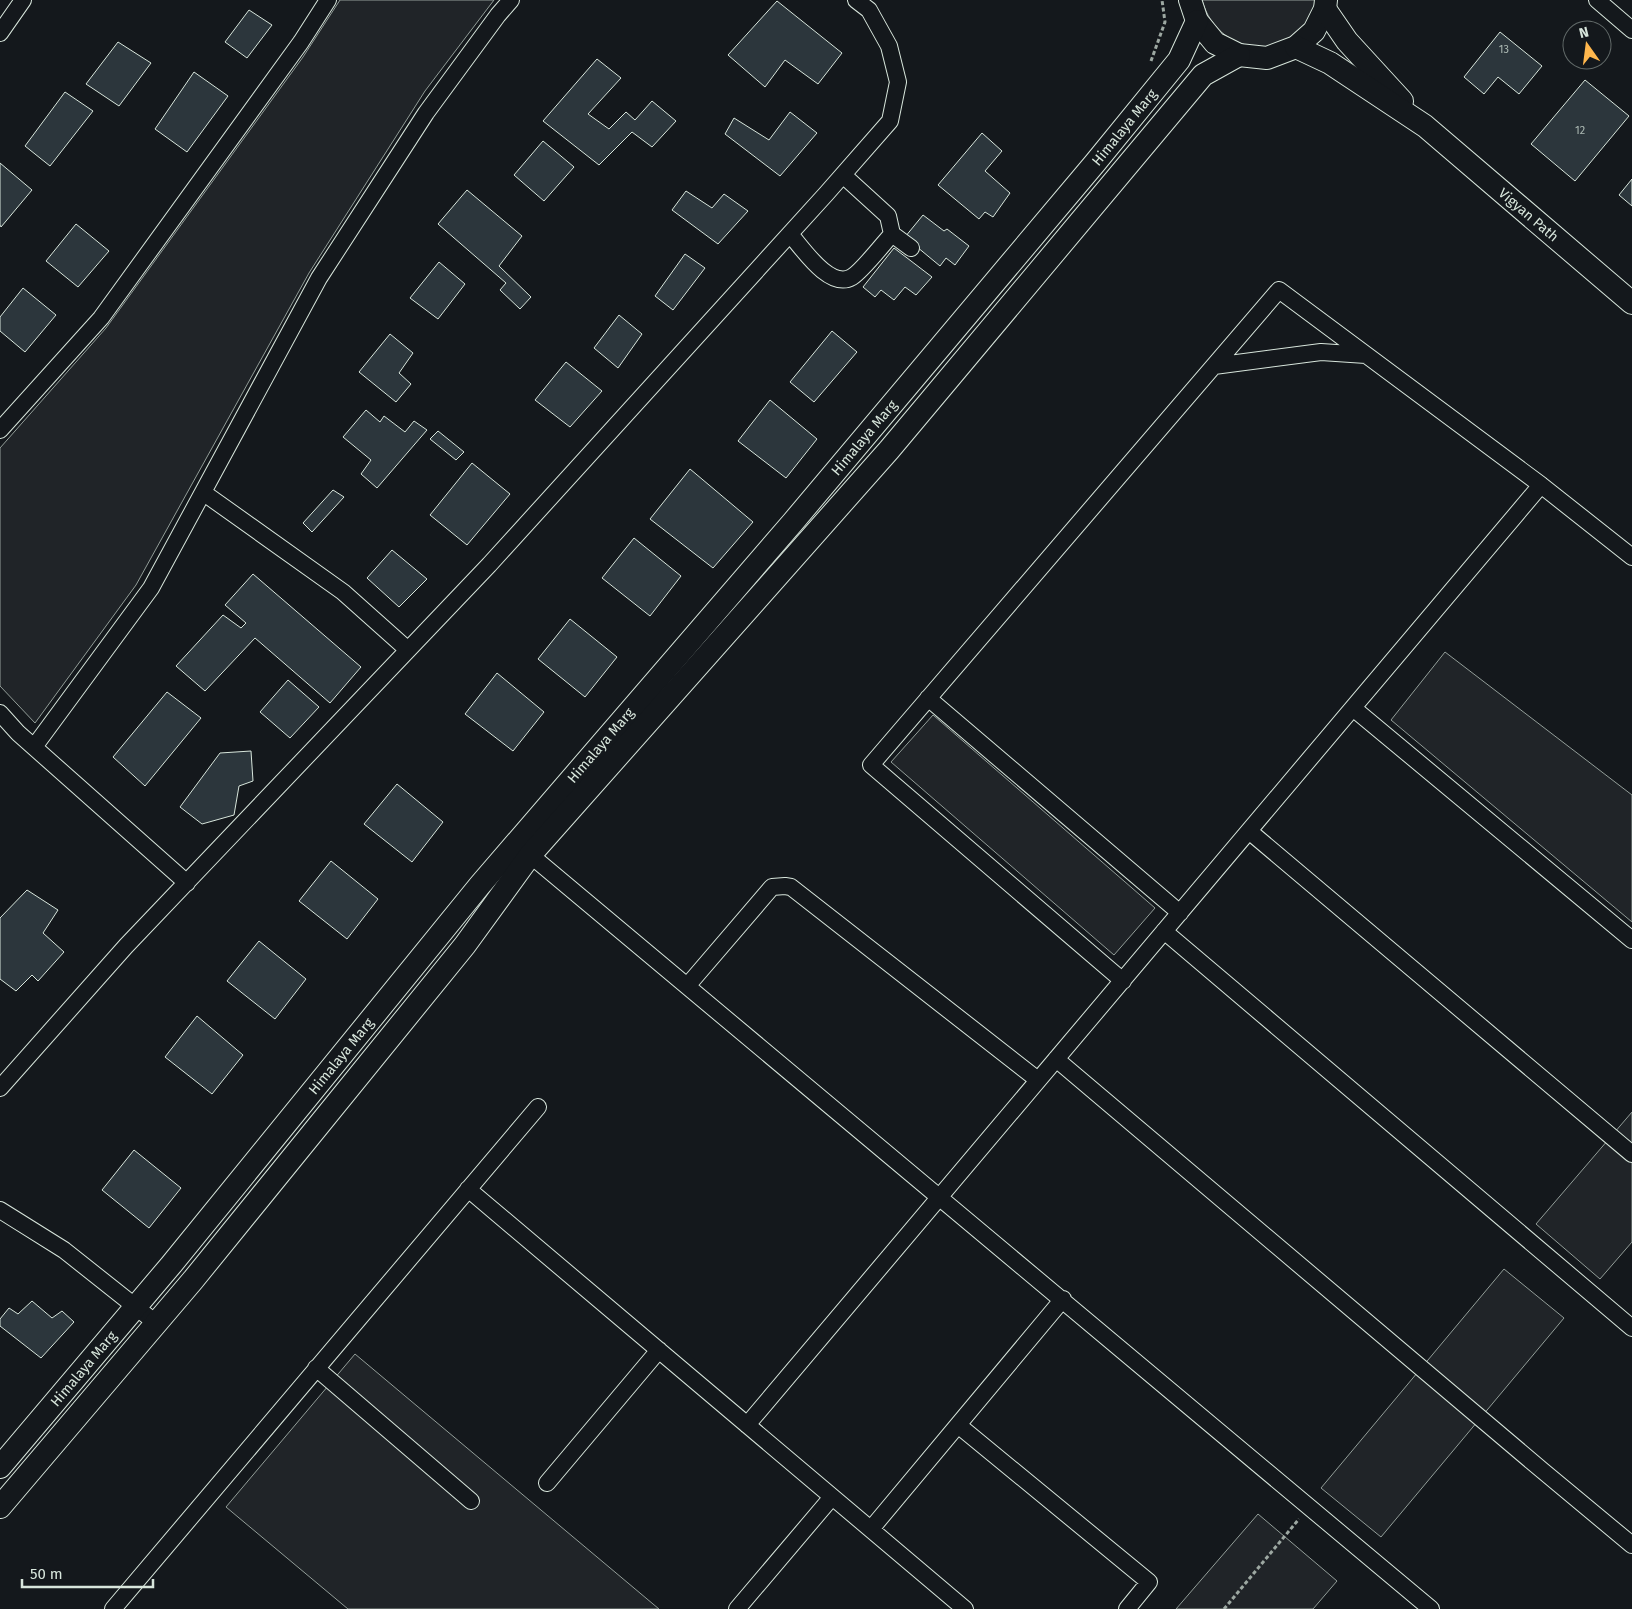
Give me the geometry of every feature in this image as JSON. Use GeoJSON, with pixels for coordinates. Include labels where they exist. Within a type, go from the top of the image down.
{"type":"FeatureCollection","features":[{"type":"Feature","properties":{"kind":"main road"},"geometry":{"type":"LineString","coordinates":[[1190,0],[1197,22],[1215,43],[1239,55],[1267,58],[1296,47],[1314,31],[1326,5]]}},
{"type":"Feature","properties":{"kind":"main road","name":"Vigyan Path"},"geometry":{"type":"LineString","coordinates":[[1326,5],[1347,41],[1425,126],[1632,303]]}},
{"type":"Feature","properties":{"kind":"main road","name":"Himalaya Marg"},"geometry":{"type":"LineString","coordinates":[[0,1507],[156,1323],[465,945],[524,849],[787,529],[1180,60],[1197,22]]}},
{"type":"Feature","properties":{"kind":"main road","name":"Vigyan Path"},"geometry":{"type":"LineString","coordinates":[[1296,47],[1330,63],[1425,126]]}},
{"type":"Feature","properties":{"kind":"main road","name":"Himalaya Marg"},"geometry":{"type":"LineString","coordinates":[[0,1467],[135,1307],[480,885],[524,849],[889,450],[1202,75],[1239,55]]}},
{"type":"Feature","properties":{"kind":"street"},"geometry":{"type":"LineString","coordinates":[[0,33],[23,0]]}},
{"type":"Feature","properties":{"kind":"street"},"geometry":{"type":"LineString","coordinates":[[0,430],[101,318],[301,42],[328,0]]}},
{"type":"Feature","properties":{"kind":"street"},"geometry":{"type":"LineString","coordinates":[[34,747],[151,588],[319,278],[426,113],[511,0]]}},
{"type":"Feature","properties":{"kind":"street"},"geometry":{"type":"LineString","coordinates":[[0,1088],[126,946],[489,565],[790,234],[890,121],[898,82],[889,46],[869,10],[856,0]]}},
{"type":"Feature","properties":{"kind":"street"},"geometry":{"type":"LineString","coordinates":[[1597,0],[1632,30]]}},
{"type":"Feature","properties":{"kind":"street"},"geometry":{"type":"LineString","coordinates":[[843,174],[888,216],[892,234],[911,248]]}},
{"type":"Feature","properties":{"kind":"street"},"geometry":{"type":"LineString","coordinates":[[790,234],[816,264],[832,278],[839,280],[854,276],[892,234]]}},
{"type":"Feature","properties":{"kind":"street"},"geometry":{"type":"LineString","coordinates":[[1122,981],[871,765],[1279,290],[1541,485],[1632,557]]}},
{"type":"Feature","properties":{"kind":"street"},"geometry":{"type":"LineString","coordinates":[[1214,366],[1322,352],[1366,356]]}},
{"type":"Feature","properties":{"kind":"street"},"geometry":{"type":"LineString","coordinates":[[747,1425],[1541,485]]}},
{"type":"Feature","properties":{"kind":"street"},"geometry":{"type":"LineString","coordinates":[[204,493],[343,592],[408,650]]}},
{"type":"Feature","properties":{"kind":"street"},"geometry":{"type":"LineString","coordinates":[[928,698],[1180,913]]}},
{"type":"Feature","properties":{"kind":"street"},"geometry":{"type":"LineString","coordinates":[[1353,708],[1632,940]]}},
{"type":"Feature","properties":{"kind":"street"},"geometry":{"type":"LineString","coordinates":[[0,713],[18,733],[186,883]]}},
{"type":"Feature","properties":{"kind":"street"},"geometry":{"type":"LineString","coordinates":[[1249,831],[1632,1154]]}},
{"type":"Feature","properties":{"kind":"street"},"geometry":{"type":"LineString","coordinates":[[524,849],[1431,1609]]}},
{"type":"Feature","properties":{"kind":"street"},"geometry":{"type":"LineString","coordinates":[[688,985],[772,887],[791,887],[1038,1080]]}},
{"type":"Feature","properties":{"kind":"street"},"geometry":{"type":"LineString","coordinates":[[1164,931],[1632,1328]]}},
{"type":"Feature","properties":{"kind":"street"},"geometry":{"type":"LineString","coordinates":[[1056,1059],[1543,1472],[1632,1545]]}},
{"type":"Feature","properties":{"kind":"street"},"geometry":{"type":"LineString","coordinates":[[116,1608],[316,1368],[538,1107]]}},
{"type":"Feature","properties":{"kind":"street"},"geometry":{"type":"LineString","coordinates":[[468,1189],[965,1609]]}},
{"type":"Feature","properties":{"kind":"street"},"geometry":{"type":"LineString","coordinates":[[0,1210],[64,1250],[156,1323]]}},
{"type":"Feature","properties":{"kind":"street"},"geometry":{"type":"LineString","coordinates":[[871,1529],[1063,1300]]}},
{"type":"Feature","properties":{"kind":"street"},"geometry":{"type":"LineString","coordinates":[[548,1483],[658,1350]]}},
{"type":"Feature","properties":{"kind":"street"},"geometry":{"type":"LineString","coordinates":[[316,1368],[471,1501]]}},
{"type":"Feature","properties":{"kind":"street"},"geometry":{"type":"LineString","coordinates":[[958,1425],[1149,1582],[1128,1609]]}},
{"type":"Feature","properties":{"kind":"street"},"geometry":{"type":"LineString","coordinates":[[738,1609],[832,1496]]}},
{"type":"Feature","properties":{"kind":"path"},"geometry":{"type":"LineString","coordinates":[[1224,1609],[1309,1507]]}},
{"type":"Feature","properties":{"kind":"shaded area"},"geometry":{"type":"Polygon","coordinates":[[[340,0],[494,0],[425,91],[309,273],[136,585],[35,723],[0,686],[0,448],[106,328],[303,57],[340,0]]]}},
{"type":"Feature","properties":{"kind":"shaded area"},"geometry":{"type":"Polygon","coordinates":[[[1202,0],[1316,0],[1308,21],[1295,35],[1279,44],[1260,47],[1242,44],[1225,35],[1211,20],[1202,0]]]}},
{"type":"Feature","properties":{"kind":"shaded area"},"geometry":{"type":"Polygon","coordinates":[[[1445,652],[1632,795],[1632,922],[1391,720],[1445,652]]]}},
{"type":"Feature","properties":{"kind":"shaded area"},"geometry":{"type":"Polygon","coordinates":[[[933,715],[1155,908],[1114,955],[891,762],[933,715]]]}},
{"type":"Feature","properties":{"kind":"shaded area"},"geometry":{"type":"Polygon","coordinates":[[[1632,1112],[1632,1242],[1600,1279],[1536,1224],[1632,1112]]]}},
{"type":"Feature","properties":{"kind":"shaded area"},"geometry":{"type":"Polygon","coordinates":[[[1504,1269],[1564,1318],[1381,1537],[1321,1488],[1504,1269]]]}},
{"type":"Feature","properties":{"kind":"shaded area"},"geometry":{"type":"Polygon","coordinates":[[[355,1354],[659,1609],[348,1609],[226,1507],[355,1354]]]}},
{"type":"Feature","properties":{"kind":"shaded area"},"geometry":{"type":"Polygon","coordinates":[[[1258,1514],[1337,1581],[1313,1609],[1176,1609],[1258,1514]]]}},
{"type":"Feature","properties":{"kind":"building"},"geometry":{"type":"Polygon","coordinates":[[[777,1],[842,53],[818,84],[785,60],[765,87],[728,55],[777,1]]]}},
{"type":"Feature","properties":{"kind":"building"},"geometry":{"type":"Polygon","coordinates":[[[249,10],[272,25],[247,58],[225,42],[249,10]]]}},
{"type":"Feature","properties":{"kind":"building"},"geometry":{"type":"Polygon","coordinates":[[[1500,32],[1542,66],[1519,94],[1498,77],[1484,94],[1464,77],[1500,32]]]}},
{"type":"Feature","properties":{"kind":"building"},"geometry":{"type":"Polygon","coordinates":[[[118,42],[151,63],[119,106],[86,84],[118,42]]]}},
{"type":"Feature","properties":{"kind":"building"},"geometry":{"type":"Polygon","coordinates":[[[597,59],[621,78],[588,114],[609,129],[626,112],[635,120],[652,101],[676,121],[652,147],[632,132],[599,165],[543,121],[597,59]]]}},
{"type":"Feature","properties":{"kind":"building"},"geometry":{"type":"Polygon","coordinates":[[[194,72],[228,96],[187,152],[155,129],[194,72]]]}},
{"type":"Feature","properties":{"kind":"building"},"geometry":{"type":"Polygon","coordinates":[[[1585,80],[1629,116],[1575,181],[1531,144],[1585,80]]]}},
{"type":"Feature","properties":{"kind":"building"},"geometry":{"type":"Polygon","coordinates":[[[65,92],[93,111],[50,166],[25,146],[65,92]]]}},
{"type":"Feature","properties":{"kind":"building"},"geometry":{"type":"Polygon","coordinates":[[[790,112],[817,133],[780,176],[725,134],[734,118],[769,140],[790,112]]]}},
{"type":"Feature","properties":{"kind":"building"},"geometry":{"type":"Polygon","coordinates":[[[982,133],[1002,151],[985,171],[1010,193],[993,217],[985,212],[979,219],[938,185],[982,133]]]}},
{"type":"Feature","properties":{"kind":"building"},"geometry":{"type":"Polygon","coordinates":[[[543,141],[574,167],[544,201],[514,175],[543,141]]]}},
{"type":"Feature","properties":{"kind":"building"},"geometry":{"type":"Polygon","coordinates":[[[0,163],[32,190],[1,227],[0,225],[0,163]]]}},
{"type":"Feature","properties":{"kind":"building"},"geometry":{"type":"Polygon","coordinates":[[[1632,179],[1632,206],[1619,195],[1632,179]]]}},
{"type":"Feature","properties":{"kind":"building"},"geometry":{"type":"Polygon","coordinates":[[[467,190],[522,236],[499,266],[531,297],[520,309],[500,290],[506,283],[438,224],[467,190]]]}},
{"type":"Feature","properties":{"kind":"building"},"geometry":{"type":"Polygon","coordinates":[[[686,191],[712,208],[724,194],[748,211],[718,244],[672,210],[686,191]]]}},
{"type":"Feature","properties":{"kind":"building"},"geometry":{"type":"Polygon","coordinates":[[[923,215],[944,231],[947,229],[969,246],[955,265],[946,258],[940,266],[905,237],[923,215]]]}},
{"type":"Feature","properties":{"kind":"building"},"geometry":{"type":"Polygon","coordinates":[[[76,224],[109,251],[78,287],[46,261],[76,224]]]}},
{"type":"Feature","properties":{"kind":"building"},"geometry":{"type":"Polygon","coordinates":[[[894,248],[932,277],[916,295],[905,287],[894,300],[881,290],[875,297],[863,287],[894,248]]]}},
{"type":"Feature","properties":{"kind":"building"},"geometry":{"type":"Polygon","coordinates":[[[685,254],[705,268],[673,310],[655,296],[685,254]]]}},
{"type":"Feature","properties":{"kind":"building"},"geometry":{"type":"Polygon","coordinates":[[[439,262],[465,284],[438,319],[410,298],[439,262]]]}},
{"type":"Feature","properties":{"kind":"building"},"geometry":{"type":"Polygon","coordinates":[[[23,288],[56,315],[25,352],[0,331],[0,317],[23,288]]]}},
{"type":"Feature","properties":{"kind":"building"},"geometry":{"type":"Polygon","coordinates":[[[619,315],[642,334],[618,368],[594,348],[619,315]]]}},
{"type":"Feature","properties":{"kind":"building"},"geometry":{"type":"Polygon","coordinates":[[[832,331],[857,352],[814,402],[790,382],[832,331]]]}},
{"type":"Feature","properties":{"kind":"building"},"geometry":{"type":"Polygon","coordinates":[[[390,334],[413,353],[399,373],[411,384],[396,402],[359,372],[390,334]]]}},
{"type":"Feature","properties":{"kind":"building"},"geometry":{"type":"Polygon","coordinates":[[[566,362],[602,391],[570,427],[535,400],[566,362]]]}},
{"type":"Feature","properties":{"kind":"building"},"geometry":{"type":"Polygon","coordinates":[[[770,400],[817,439],[786,478],[738,441],[770,400]]]}},
{"type":"Feature","properties":{"kind":"building"},"geometry":{"type":"Polygon","coordinates":[[[366,410],[380,422],[384,416],[405,432],[414,421],[427,430],[377,488],[361,474],[371,460],[343,437],[366,410]]]}},
{"type":"Feature","properties":{"kind":"building"},"geometry":{"type":"Polygon","coordinates":[[[438,431],[464,452],[456,460],[430,439],[438,431]]]}},
{"type":"Feature","properties":{"kind":"building"},"geometry":{"type":"Polygon","coordinates":[[[472,463],[510,494],[467,545],[430,515],[472,463]]]}},
{"type":"Feature","properties":{"kind":"building"},"geometry":{"type":"Polygon","coordinates":[[[690,469],[753,522],[713,568],[650,519],[690,469]]]}},
{"type":"Feature","properties":{"kind":"building"},"geometry":{"type":"Polygon","coordinates":[[[333,490],[344,497],[312,532],[303,523],[333,490]]]}},
{"type":"Feature","properties":{"kind":"building"},"geometry":{"type":"Polygon","coordinates":[[[634,538],[681,576],[650,616],[602,578],[634,538]]]}},
{"type":"Feature","properties":{"kind":"building"},"geometry":{"type":"Polygon","coordinates":[[[392,550],[427,579],[399,607],[367,578],[392,550]]]}},
{"type":"Feature","properties":{"kind":"building"},"geometry":{"type":"Polygon","coordinates":[[[253,574],[361,667],[330,703],[255,638],[205,691],[176,666],[223,615],[241,628],[246,623],[225,605],[253,574]]]}},
{"type":"Feature","properties":{"kind":"building"},"geometry":{"type":"Polygon","coordinates":[[[570,619],[617,657],[585,697],[538,659],[570,619]]]}},
{"type":"Feature","properties":{"kind":"building"},"geometry":{"type":"Polygon","coordinates":[[[497,673],[544,712],[513,751],[465,714],[497,673]]]}},
{"type":"Feature","properties":{"kind":"building"},"geometry":{"type":"Polygon","coordinates":[[[288,680],[319,707],[290,738],[260,712],[288,680]]]}},
{"type":"Feature","properties":{"kind":"building"},"geometry":{"type":"Polygon","coordinates":[[[167,692],[201,718],[145,786],[113,757],[167,692]]]}},
{"type":"Feature","properties":{"kind":"building"},"geometry":{"type":"Polygon","coordinates":[[[251,751],[253,781],[239,786],[234,815],[202,824],[180,807],[220,753],[251,751]]]}},
{"type":"Feature","properties":{"kind":"building"},"geometry":{"type":"Polygon","coordinates":[[[397,784],[443,822],[412,862],[364,824],[397,784]]]}},
{"type":"Feature","properties":{"kind":"building"},"geometry":{"type":"Polygon","coordinates":[[[331,861],[378,899],[347,939],[299,901],[331,861]]]}},
{"type":"Feature","properties":{"kind":"building"},"geometry":{"type":"Polygon","coordinates":[[[27,890],[58,910],[43,933],[64,952],[38,981],[32,975],[16,991],[0,979],[0,918],[27,890]]]}},
{"type":"Feature","properties":{"kind":"building"},"geometry":{"type":"Polygon","coordinates":[[[259,941],[306,979],[275,1019],[227,981],[259,941]]]}},
{"type":"Feature","properties":{"kind":"building"},"geometry":{"type":"Polygon","coordinates":[[[197,1016],[243,1055],[212,1094],[165,1057],[197,1016]]]}},
{"type":"Feature","properties":{"kind":"building"},"geometry":{"type":"Polygon","coordinates":[[[134,1150],[181,1188],[149,1228],[102,1190],[134,1150]]]}},
{"type":"Feature","properties":{"kind":"building"},"geometry":{"type":"Polygon","coordinates":[[[32,1301],[52,1318],[62,1311],[74,1322],[41,1358],[0,1326],[0,1319],[9,1308],[18,1314],[32,1301]]]}}]}
